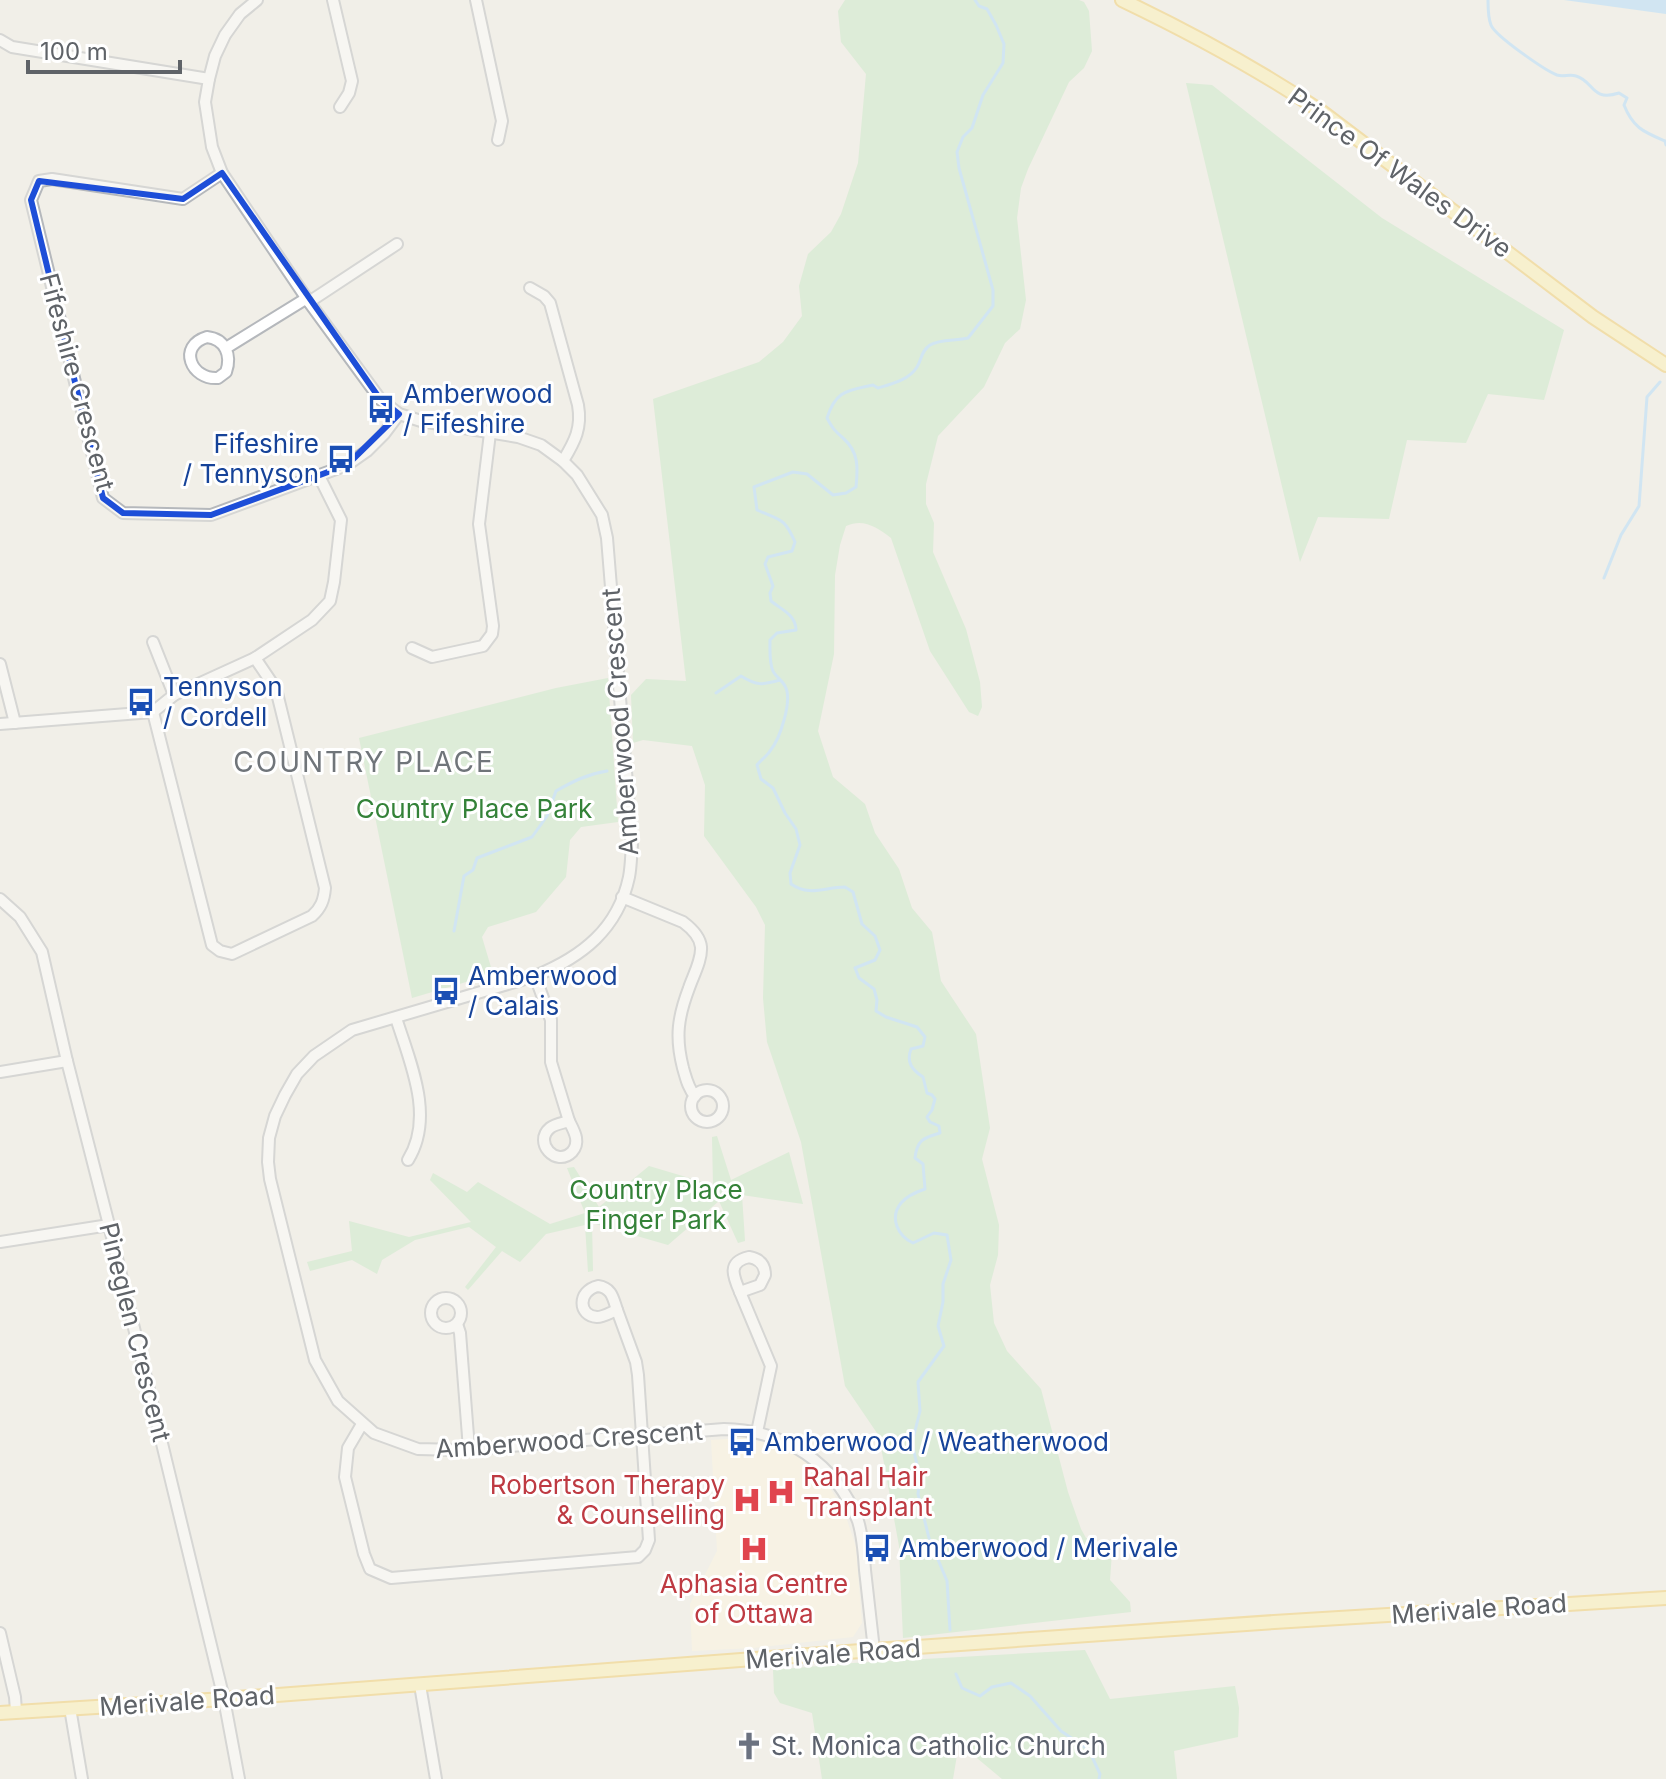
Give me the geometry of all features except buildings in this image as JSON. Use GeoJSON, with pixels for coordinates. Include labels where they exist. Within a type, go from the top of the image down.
{"type":"FeatureCollection","features":[{"type":"Feature","properties":{"kind":"main road","name":"Prince Of Wales Drive"},"geometry":{"type":"LineString","coordinates":[[1122,0],[1190,32],[1302,98],[1593,317],[1666,365]]}},
{"type":"Feature","properties":{"kind":"main road","name":"Merivale Road"},"geometry":{"type":"LineString","coordinates":[[0,1713],[874,1650],[1666,1598]]}},
{"type":"Feature","properties":{"kind":"street"},"geometry":{"type":"LineString","coordinates":[[257,0],[240,14],[215,56],[205,102],[212,147],[222,173],[308,300],[380,399],[399,414]]}},
{"type":"Feature","properties":{"kind":"street"},"geometry":{"type":"LineString","coordinates":[[333,0],[352,81],[340,107]]}},
{"type":"Feature","properties":{"kind":"street"},"geometry":{"type":"LineString","coordinates":[[476,0],[502,121],[498,140]]}},
{"type":"Feature","properties":{"kind":"street"},"geometry":{"type":"LineString","coordinates":[[0,40],[12,47],[209,79]]}},
{"type":"Feature","properties":{"kind":"street","name":"Fifeshire Crescent"},"geometry":{"type":"LineString","coordinates":[[222,173],[183,199],[52,179],[39,181],[31,200],[103,498],[123,513],[211,515],[347,465],[367,451],[399,414]]}},
{"type":"Feature","properties":{"kind":"street"},"geometry":{"type":"LineString","coordinates":[[226,348],[397,244]]}},
{"type":"Feature","properties":{"kind":"street"},"geometry":{"type":"LineString","coordinates":[[530,288],[550,303],[578,405],[581,422],[563,461]]}},
{"type":"Feature","properties":{"kind":"street"},"geometry":{"type":"LineString","coordinates":[[213,337],[226,348],[229,358],[226,372],[218,378],[198,373],[192,362],[191,350],[196,341],[213,337]]}},
{"type":"Feature","properties":{"kind":"street","name":"Amberwood Crescent"},"geometry":{"type":"LineString","coordinates":[[399,414],[421,421],[518,437],[541,445],[577,475],[602,515],[607,538],[632,845],[629,877],[611,921],[597,939],[579,954],[559,967],[535,976],[352,1030],[314,1056],[297,1074],[275,1116],[269,1138],[268,1162],[315,1360],[338,1401],[362,1424],[374,1433],[418,1449],[469,1449],[724,1429],[757,1432],[800,1449],[819,1462],[835,1480],[858,1522],[863,1541],[874,1650]]}},
{"type":"Feature","properties":{"kind":"street"},"geometry":{"type":"LineString","coordinates":[[412,648],[432,657],[483,646],[492,634],[479,524],[490,433]]}},
{"type":"Feature","properties":{"kind":"street"},"geometry":{"type":"LineString","coordinates":[[0,724],[153,712],[174,695],[255,658],[312,620],[330,601],[341,520],[319,476]]}},
{"type":"Feature","properties":{"kind":"street"},"geometry":{"type":"LineString","coordinates":[[153,642],[174,695]]}},
{"type":"Feature","properties":{"kind":"street"},"geometry":{"type":"LineString","coordinates":[[153,712],[212,945],[232,954],[312,916],[319,910],[325,888],[276,689],[255,658]]}},
{"type":"Feature","properties":{"kind":"street"},"geometry":{"type":"LineString","coordinates":[[0,664],[15,723]]}},
{"type":"Feature","properties":{"kind":"street"},"geometry":{"type":"LineString","coordinates":[[622,897],[683,922],[697,936],[701,947],[699,959],[680,1011],[678,1035],[678,1050],[689,1088],[695,1096]]}},
{"type":"Feature","properties":{"kind":"street","name":"Pineglen Crescent"},"geometry":{"type":"LineString","coordinates":[[0,899],[20,917],[42,952],[224,1699],[239,1779]]}},
{"type":"Feature","properties":{"kind":"street"},"geometry":{"type":"LineString","coordinates":[[535,976],[551,1020],[551,1062],[569,1121]]}},
{"type":"Feature","properties":{"kind":"street"},"geometry":{"type":"LineString","coordinates":[[396,1018],[419,1093],[419,1137],[408,1160]]}},
{"type":"Feature","properties":{"kind":"street"},"geometry":{"type":"LineString","coordinates":[[0,1072],[67,1061]]}},
{"type":"Feature","properties":{"kind":"street"},"geometry":{"type":"LineString","coordinates":[[0,1242],[109,1225]]}},
{"type":"Feature","properties":{"kind":"street"},"geometry":{"type":"LineString","coordinates":[[740,1292],[771,1366],[757,1432]]}},
{"type":"Feature","properties":{"kind":"street"},"geometry":{"type":"LineString","coordinates":[[362,1424],[348,1448],[345,1477],[370,1569],[391,1578],[638,1557],[649,1540],[636,1362],[617,1310]]}},
{"type":"Feature","properties":{"kind":"street"},"geometry":{"type":"LineString","coordinates":[[457,1324],[469,1449]]}},
{"type":"Feature","properties":{"kind":"street"},"geometry":{"type":"LineString","coordinates":[[0,1633],[16,1711]]}},
{"type":"Feature","properties":{"kind":"street"},"geometry":{"type":"LineString","coordinates":[[420,1685],[436,1779]]}},
{"type":"Feature","properties":{"kind":"street"},"geometry":{"type":"LineString","coordinates":[[70,1708],[82,1779]]}},
{"type":"Feature","properties":{"kind":"highlighted area"},"geometry":{"type":"Polygon","coordinates":[[[222,173],[380,399],[399,414],[347,465],[211,515],[123,513],[103,498],[31,200],[39,181],[183,199],[222,173]]]}},
{"type":"Feature","properties":{"kind":"shaded area"},"geometry":{"type":"Polygon","coordinates":[[[744,1438],[800,1455],[828,1484],[845,1514],[856,1547],[862,1623],[853,1637],[692,1651],[690,1604],[717,1551],[711,1440],[744,1438]]]}},
{"type":"Feature","properties":{"kind":"green space"},"geometry":{"type":"Polygon","coordinates":[[[845,0],[1079,0],[1089,11],[1092,51],[1084,68],[1069,82],[1021,188],[1017,218],[1026,300],[1020,329],[1005,343],[984,387],[938,436],[926,484],[926,504],[934,523],[933,552],[966,629],[980,682],[982,707],[978,716],[969,712],[930,651],[891,538],[870,525],[858,523],[846,526],[840,545],[835,575],[834,654],[818,731],[833,777],[865,804],[875,833],[899,869],[912,908],[932,932],[941,981],[976,1034],[990,1128],[982,1159],[999,1225],[998,1255],[990,1285],[994,1323],[1007,1351],[1041,1389],[1081,1529],[1086,1538],[1106,1546],[1112,1552],[1110,1580],[1130,1602],[1131,1612],[903,1638],[899,1546],[879,1436],[845,1386],[801,1142],[767,1042],[763,998],[765,925],[756,907],[704,836],[705,785],[692,746],[643,740],[633,743],[631,695],[646,679],[686,681],[653,399],[759,362],[783,342],[802,316],[799,286],[808,254],[831,232],[841,214],[858,163],[866,74],[841,42],[838,11],[845,0]]]}},
{"type":"Feature","properties":{"kind":"green space"},"geometry":{"type":"Polygon","coordinates":[[[1186,83],[1212,85],[1382,218],[1564,330],[1544,400],[1488,394],[1466,443],[1407,440],[1389,519],[1318,517],[1300,562],[1186,83]]]}},
{"type":"Feature","properties":{"kind":"green space","name":"Country Place Park"},"geometry":{"type":"Polygon","coordinates":[[[608,678],[618,822],[581,827],[570,840],[566,877],[536,912],[488,927],[482,937],[493,974],[412,998],[359,738],[556,688],[608,678]]]}},
{"type":"Feature","properties":{"kind":"green space","name":"Country Place Finger Park"},"geometry":{"type":"Polygon","coordinates":[[[717,1136],[731,1180],[789,1152],[803,1204],[742,1195],[745,1241],[738,1243],[719,1201],[668,1245],[592,1223],[593,1271],[588,1272],[585,1225],[546,1234],[520,1262],[502,1251],[468,1290],[465,1287],[496,1247],[469,1227],[415,1240],[382,1260],[377,1274],[352,1260],[310,1271],[307,1262],[352,1251],[349,1221],[409,1237],[471,1222],[430,1180],[433,1173],[467,1192],[478,1182],[550,1224],[585,1213],[567,1168],[574,1167],[599,1207],[649,1166],[713,1185],[712,1137],[717,1136]]]}},
{"type":"Feature","properties":{"kind":"green space"},"geometry":{"type":"Polygon","coordinates":[[[1085,1650],[1110,1699],[1235,1686],[1239,1708],[1238,1737],[1174,1751],[1177,1779],[1002,1779],[959,1743],[953,1779],[822,1779],[812,1713],[780,1703],[774,1693],[773,1670],[1085,1650]]]}},
{"type":"Feature","properties":{"kind":"water"},"geometry":{"type":"Polygon","coordinates":[[[1564,0],[1666,0],[1666,14],[1564,0]]]}},
{"type":"Feature","properties":{"kind":"waterway"},"geometry":{"type":"LineString","coordinates":[[950,1630],[947,1581],[929,1538],[918,1494],[920,1478],[912,1443],[920,1411],[918,1382],[944,1346],[938,1326],[943,1284],[951,1260],[947,1235],[934,1233],[913,1243],[899,1231],[896,1220],[901,1203],[925,1189],[923,1164],[915,1158],[919,1143],[940,1133],[939,1126],[927,1117],[935,1099],[927,1093],[923,1077],[910,1062],[911,1049],[923,1046],[925,1037],[917,1027],[876,1011],[874,989],[859,978],[855,968],[875,960],[880,950],[875,936],[862,924],[853,892],[845,887],[805,890],[791,884],[790,873],[800,845],[796,829],[773,788],[761,779],[757,765],[778,738],[787,700],[785,686],[772,667],[770,640],[777,633],[796,630],[791,617],[771,601],[773,586],[765,564],[768,557],[792,551],[795,542],[781,521],[757,510],[754,487],[793,472],[807,474],[833,495],[856,487],[855,455],[827,418],[834,402],[849,391],[873,385],[878,388],[905,378],[917,367],[927,347],[968,338],[993,306],[993,290],[957,152],[963,137],[972,128],[983,95],[1003,63],[1004,44],[996,25],[987,9],[975,0]]}},
{"type":"Feature","properties":{"kind":"waterway"},"geometry":{"type":"LineString","coordinates":[[1488,0],[1491,25],[1511,45],[1557,75],[1576,76],[1598,93],[1619,93],[1627,98],[1624,105],[1635,124],[1665,141],[1666,145]]}},
{"type":"Feature","properties":{"kind":"waterway"},"geometry":{"type":"LineString","coordinates":[[1604,578],[1621,535],[1639,506],[1647,397],[1660,382]]}},
{"type":"Feature","properties":{"kind":"waterway"},"geometry":{"type":"LineString","coordinates":[[716,693],[741,676],[760,684],[780,680]]}},
{"type":"Feature","properties":{"kind":"waterway"},"geometry":{"type":"LineString","coordinates":[[454,931],[464,876],[473,870],[477,858],[532,837],[547,816],[556,791],[586,776],[607,771]]}},
{"type":"Feature","properties":{"kind":"waterway"},"geometry":{"type":"LineString","coordinates":[[956,1674],[962,1688],[980,1696],[992,1687],[1011,1683],[1030,1696],[1061,1731],[1089,1750],[1100,1774],[1099,1779]]}},
{"type":"Feature","properties":{"kind":"place","name":"Amberwood / Fifeshire"},"geometry":{"type":"Point","coordinates":[381,409]}},
{"type":"Feature","properties":{"kind":"place","name":"Fifeshire / Tennyson"},"geometry":{"type":"Point","coordinates":[341,459]}},
{"type":"Feature","properties":{"kind":"place","name":"Tennyson / Cordell"},"geometry":{"type":"Point","coordinates":[141,702]}},
{"type":"Feature","properties":{"kind":"place","name":"Amberwood / Calais"},"geometry":{"type":"Point","coordinates":[446,991]}},
{"type":"Feature","properties":{"kind":"place","name":"Amberwood / Weatherwood"},"geometry":{"type":"Point","coordinates":[742,1442]}},
{"type":"Feature","properties":{"kind":"place","name":"Rahal Hair Transplant"},"geometry":{"type":"Point","coordinates":[781,1492]}},
{"type":"Feature","properties":{"kind":"place","name":"Robertson Therapy & Counselling"},"geometry":{"type":"Point","coordinates":[747,1500]}},
{"type":"Feature","properties":{"kind":"place","name":"Amberwood / Merivale"},"geometry":{"type":"Point","coordinates":[877,1548]}},
{"type":"Feature","properties":{"kind":"place","name":"Aphasia Centre of Ottawa"},"geometry":{"type":"Point","coordinates":[754,1549]}},
{"type":"Feature","properties":{"kind":"place","name":"St. Monica Catholic Church"},"geometry":{"type":"Point","coordinates":[749,1746]}},
{"type":"Feature","properties":{"kind":"district","name":"COUNTRY PLACE"},"geometry":{"type":"Point","coordinates":[364,762]}}]}
